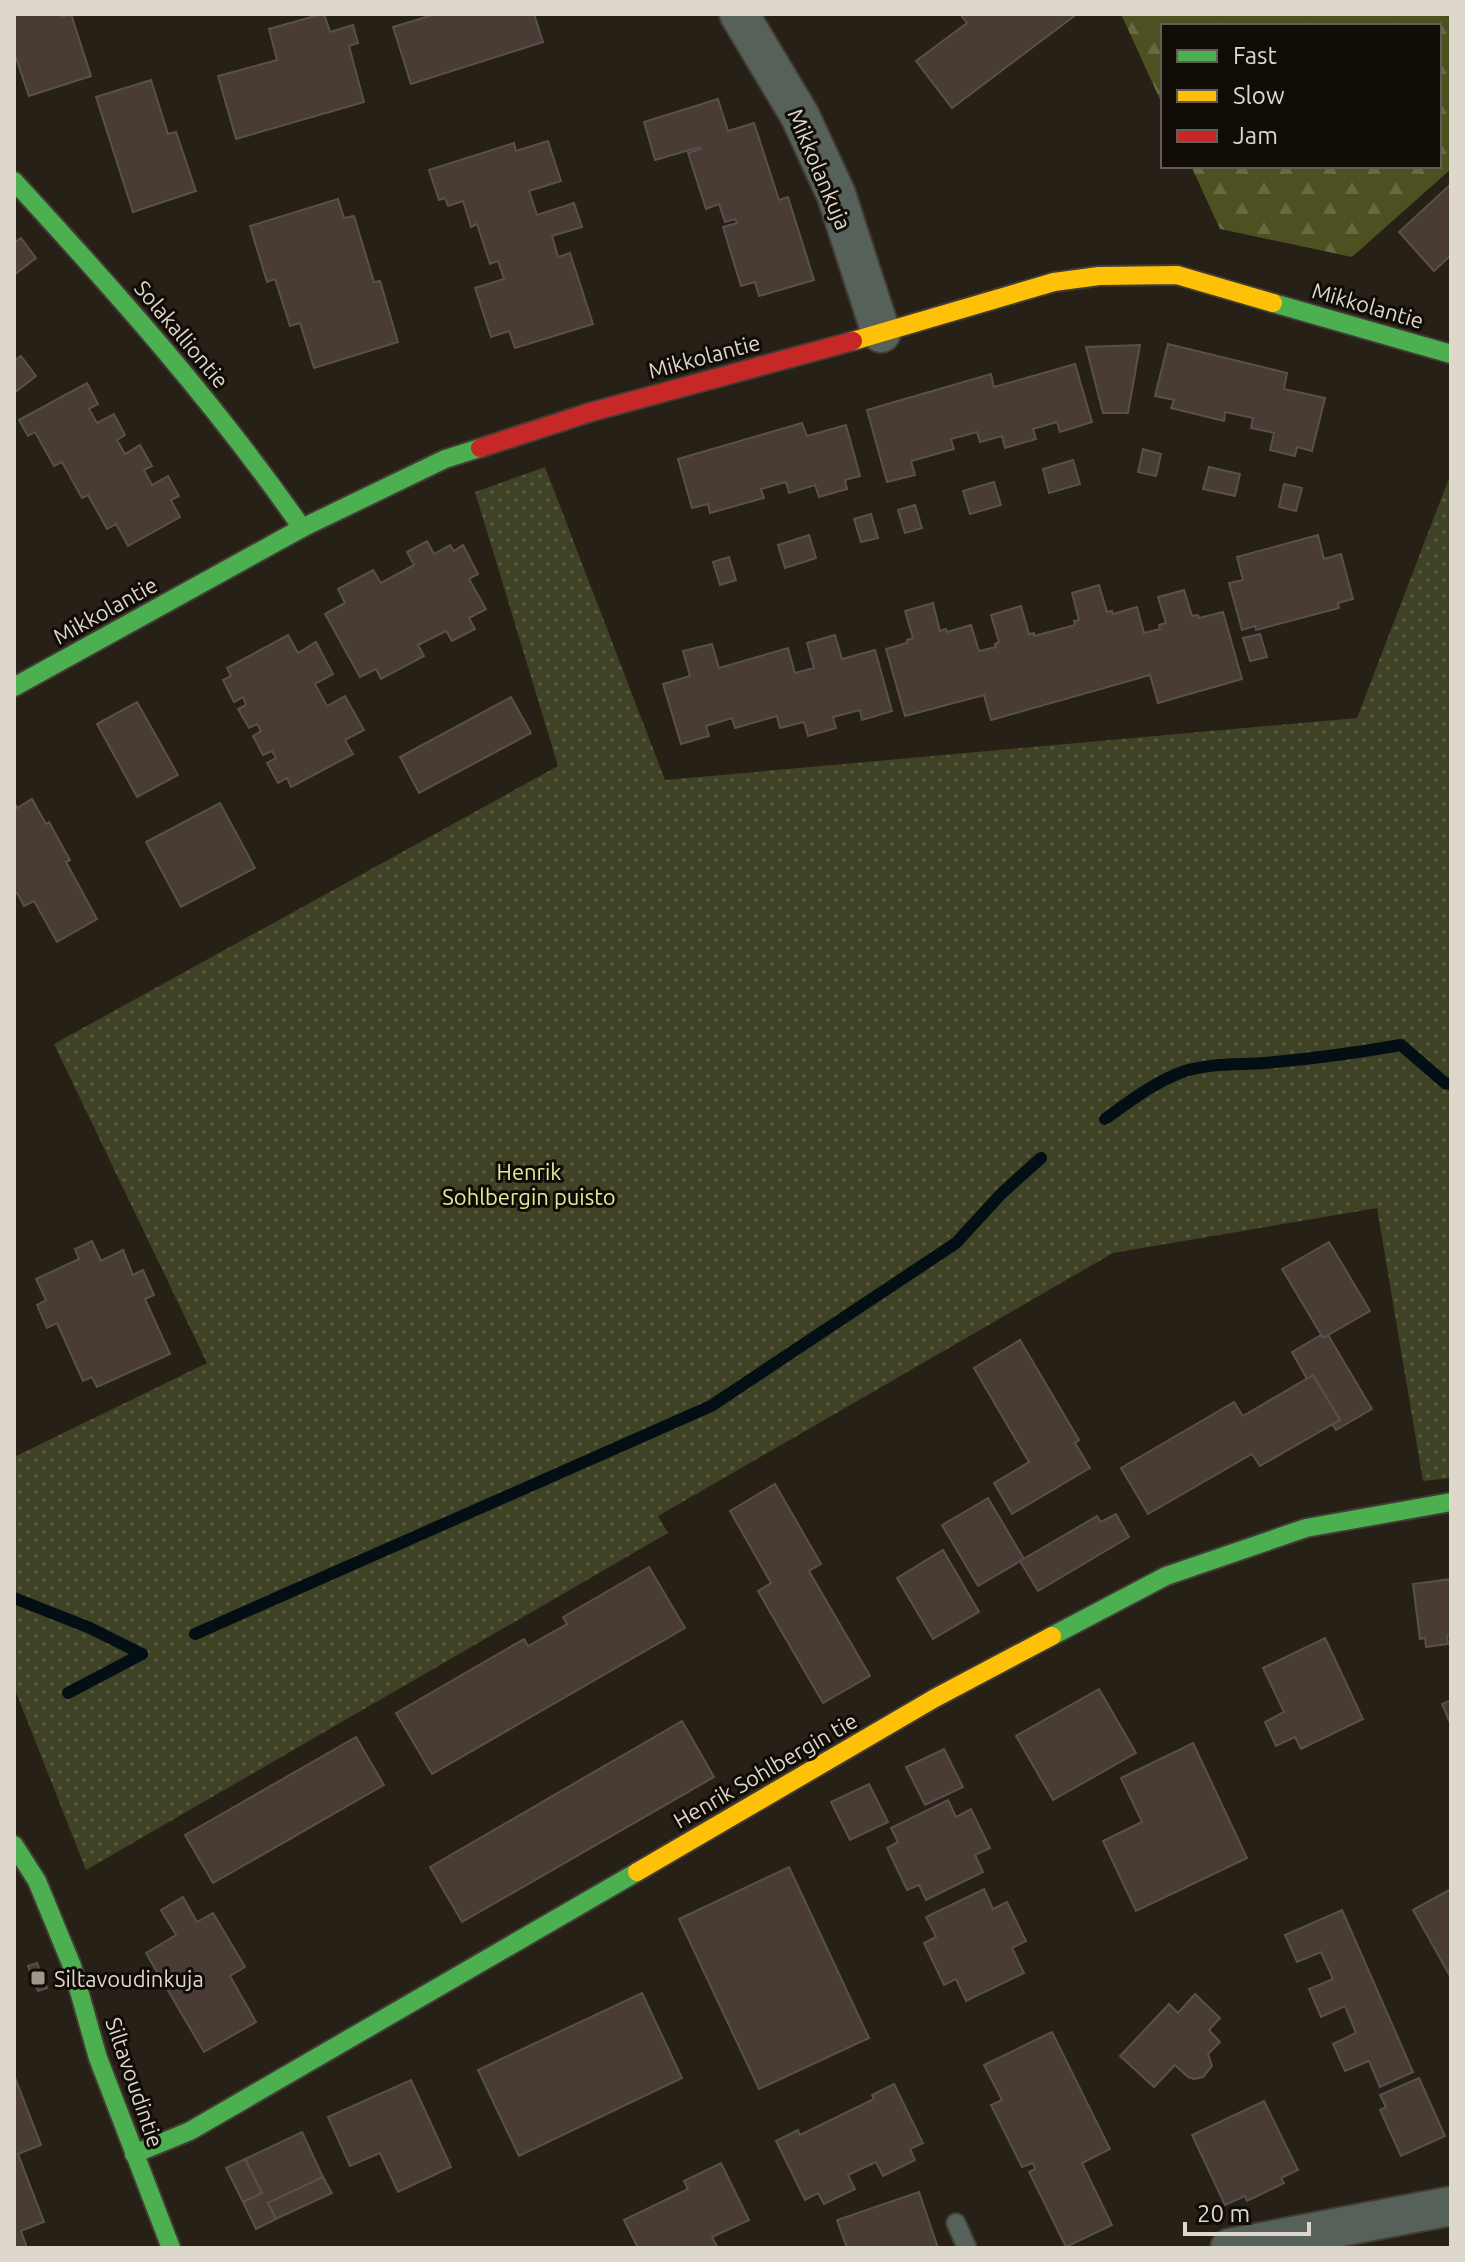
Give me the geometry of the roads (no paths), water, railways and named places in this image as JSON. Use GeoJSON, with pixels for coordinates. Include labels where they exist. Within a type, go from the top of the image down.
{"type":"FeatureCollection","features":[{"type":"Feature","properties":{"kind":"street","name":"Mikkolankuja"},"geometry":{"type":"LineString","coordinates":[[739,14],[800,116],[836,194],[881,333]]}},
{"type":"Feature","properties":{"kind":"street","name":"Solakalliontie"},"geometry":{"type":"LineString","coordinates":[[14,181],[182,367],[302,528]]}},
{"type":"Feature","properties":{"kind":"street","name":"Mikkolantie"},"geometry":{"type":"LineString","coordinates":[[14,687],[302,528],[445,459],[591,412],[1054,282],[1099,276],[1177,275],[1451,354]]}},
{"type":"Feature","properties":{"kind":"street","name":"Henrik Sohlbergin tie"},"geometry":{"type":"LineString","coordinates":[[134,2154],[190,2131],[935,1698],[1166,1576],[1306,1528],[1451,1502]]}},
{"type":"Feature","properties":{"kind":"street","name":"Siltavoudintie"},"geometry":{"type":"LineString","coordinates":[[14,1845],[37,1881],[72,1966],[98,2058],[171,2248]]}},
{"type":"Feature","properties":{"kind":"street"},"geometry":{"type":"LineString","coordinates":[[1230,2248],[1451,2206]]}},
{"type":"Feature","properties":{"kind":"lane"},"geometry":{"type":"LineString","coordinates":[[956,2223],[967,2248]]}},
{"type":"Feature","properties":{"kind":"waterway"},"geometry":{"type":"LineString","coordinates":[[1105,1119],[1154,1086],[1195,1068],[1299,1060],[1401,1045],[1445,1083],[1451,1084]]}},
{"type":"Feature","properties":{"kind":"waterway"},"geometry":{"type":"LineString","coordinates":[[195,1634],[711,1406],[956,1243],[1002,1193],[1041,1158]]}},
{"type":"Feature","properties":{"kind":"waterway"},"geometry":{"type":"LineString","coordinates":[[14,1598],[90,1628],[142,1654]]}},
{"type":"Feature","properties":{"kind":"waterway"},"geometry":{"type":"LineString","coordinates":[[68,1693],[142,1654]]}},
{"type":"Feature","properties":{"kind":"place","name":"Siltavoudinkuja"},"geometry":{"type":"Point","coordinates":[38,1978]}},
{"type":"Feature","properties":{"kind":"park label","name":"Henrik Sohlbergin puisto"},"geometry":{"type":"Point","coordinates":[529,1184]}}]}
